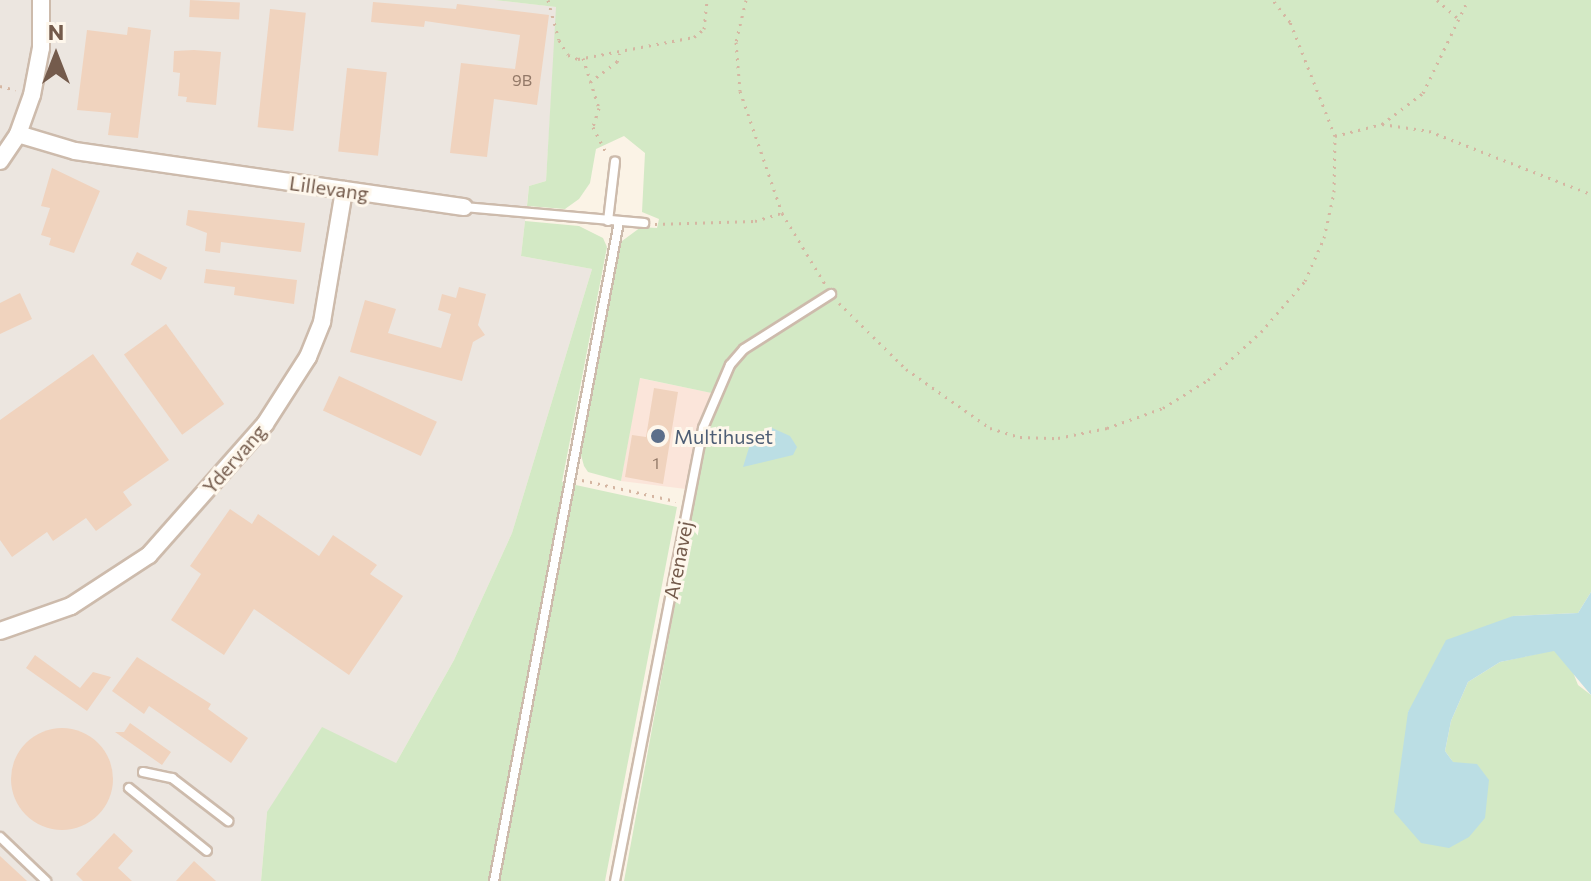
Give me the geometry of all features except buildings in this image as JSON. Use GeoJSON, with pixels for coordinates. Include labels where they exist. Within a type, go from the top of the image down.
{"type":"FeatureCollection","features":[{"type":"Feature","properties":{"kind":"street"},"geometry":{"type":"LineString","coordinates":[[0,161],[18,134],[40,61],[41,0]]}},
{"type":"Feature","properties":{"kind":"street","name":"Lillevang"},"geometry":{"type":"LineString","coordinates":[[18,134],[75,151],[464,207]]}},
{"type":"Feature","properties":{"kind":"street","name":"Ydervang"},"geometry":{"type":"LineString","coordinates":[[0,631],[71,606],[149,555],[265,424],[308,357],[322,322],[344,190]]}},
{"type":"Feature","properties":{"kind":"lane"},"geometry":{"type":"LineString","coordinates":[[608,221],[615,161]]}},
{"type":"Feature","properties":{"kind":"lane","name":"Lillevang"},"geometry":{"type":"LineString","coordinates":[[464,207],[644,223]]}},
{"type":"Feature","properties":{"kind":"lane"},"geometry":{"type":"LineString","coordinates":[[494,881],[619,222]]}},
{"type":"Feature","properties":{"kind":"lane","name":"Arenavej"},"geometry":{"type":"LineString","coordinates":[[615,881],[703,428],[730,365],[760,335],[831,294]]}},
{"type":"Feature","properties":{"kind":"lane"},"geometry":{"type":"LineString","coordinates":[[143,772],[172,778],[228,821]]}},
{"type":"Feature","properties":{"kind":"lane"},"geometry":{"type":"LineString","coordinates":[[129,788],[207,851]]}},
{"type":"Feature","properties":{"kind":"lane"},"geometry":{"type":"LineString","coordinates":[[0,837],[46,881]]}},
{"type":"Feature","properties":{"kind":"path"},"geometry":{"type":"LineString","coordinates":[[548,0],[568,55],[583,58],[694,37],[704,29],[707,0]]}},
{"type":"Feature","properties":{"kind":"path"},"geometry":{"type":"LineString","coordinates":[[746,0],[736,42],[740,91],[782,213],[831,294],[906,369],[990,428],[1020,437],[1058,438],[1107,428],[1163,408],[1208,380],[1261,332],[1305,281],[1324,238],[1334,192],[1335,136],[1296,35],[1273,0]]}},
{"type":"Feature","properties":{"kind":"path"},"geometry":{"type":"LineString","coordinates":[[1437,0],[1459,19]]}},
{"type":"Feature","properties":{"kind":"path"},"geometry":{"type":"LineString","coordinates":[[1335,136],[1382,124],[1423,93],[1468,0]]}},
{"type":"Feature","properties":{"kind":"path"},"geometry":{"type":"LineString","coordinates":[[590,82],[617,62],[620,53]]}},
{"type":"Feature","properties":{"kind":"path"},"geometry":{"type":"LineString","coordinates":[[583,58],[599,108],[593,127],[603,150],[615,161]]}},
{"type":"Feature","properties":{"kind":"path"},"geometry":{"type":"LineString","coordinates":[[1382,124],[1429,131],[1591,194]]}},
{"type":"Feature","properties":{"kind":"path"},"geometry":{"type":"LineString","coordinates":[[644,223],[723,224],[782,213]]}},
{"type":"Feature","properties":{"kind":"path"},"geometry":{"type":"LineString","coordinates":[[570,478],[689,503]]}},
{"type":"Feature","properties":{"kind":"shaded area"},"geometry":{"type":"Polygon","coordinates":[[[0,0],[494,0],[557,7],[546,181],[529,186],[521,256],[592,269],[512,533],[454,660],[396,763],[267,812],[261,881],[0,881],[0,0]]]}},
{"type":"Feature","properties":{"kind":"shaded area"},"geometry":{"type":"Polygon","coordinates":[[[639,378],[712,393],[699,425],[686,489],[621,481],[639,378]]]}},
{"type":"Feature","properties":{"kind":"green space"},"geometry":{"type":"Polygon","coordinates":[[[494,0],[1591,0],[1591,592],[1578,613],[1513,616],[1408,712],[1453,762],[1445,751],[1451,721],[1468,682],[1500,662],[1554,650],[1569,662],[1578,685],[1591,695],[1591,881],[624,881],[705,441],[721,395],[640,378],[621,481],[588,472],[584,466],[581,455],[618,244],[641,227],[657,228],[659,219],[642,212],[645,153],[624,136],[596,149],[590,183],[579,199],[565,209],[527,206],[529,186],[546,181],[556,7],[494,0]]]}},
{"type":"Feature","properties":{"kind":"green space"},"geometry":{"type":"Polygon","coordinates":[[[525,221],[579,226],[603,238],[607,247],[562,482],[677,507],[605,881],[261,881],[267,812],[322,727],[396,763],[454,660],[512,533],[592,269],[521,256],[525,221]]]}},
{"type":"Feature","properties":{"kind":"water"},"geometry":{"type":"Polygon","coordinates":[[[770,427],[790,436],[797,447],[793,455],[743,467],[751,441],[770,427]]]}},
{"type":"Feature","properties":{"kind":"water"},"geometry":{"type":"Polygon","coordinates":[[[1591,592],[1591,695],[1554,651],[1500,662],[1468,682],[1451,721],[1445,751],[1453,762],[1477,764],[1489,780],[1485,818],[1469,837],[1449,848],[1421,843],[1394,812],[1408,712],[1446,640],[1513,616],[1578,613],[1591,592]]]}},
{"type":"Feature","properties":{"kind":"place","name":"Multihuset"},"geometry":{"type":"Point","coordinates":[658,436]}}]}
